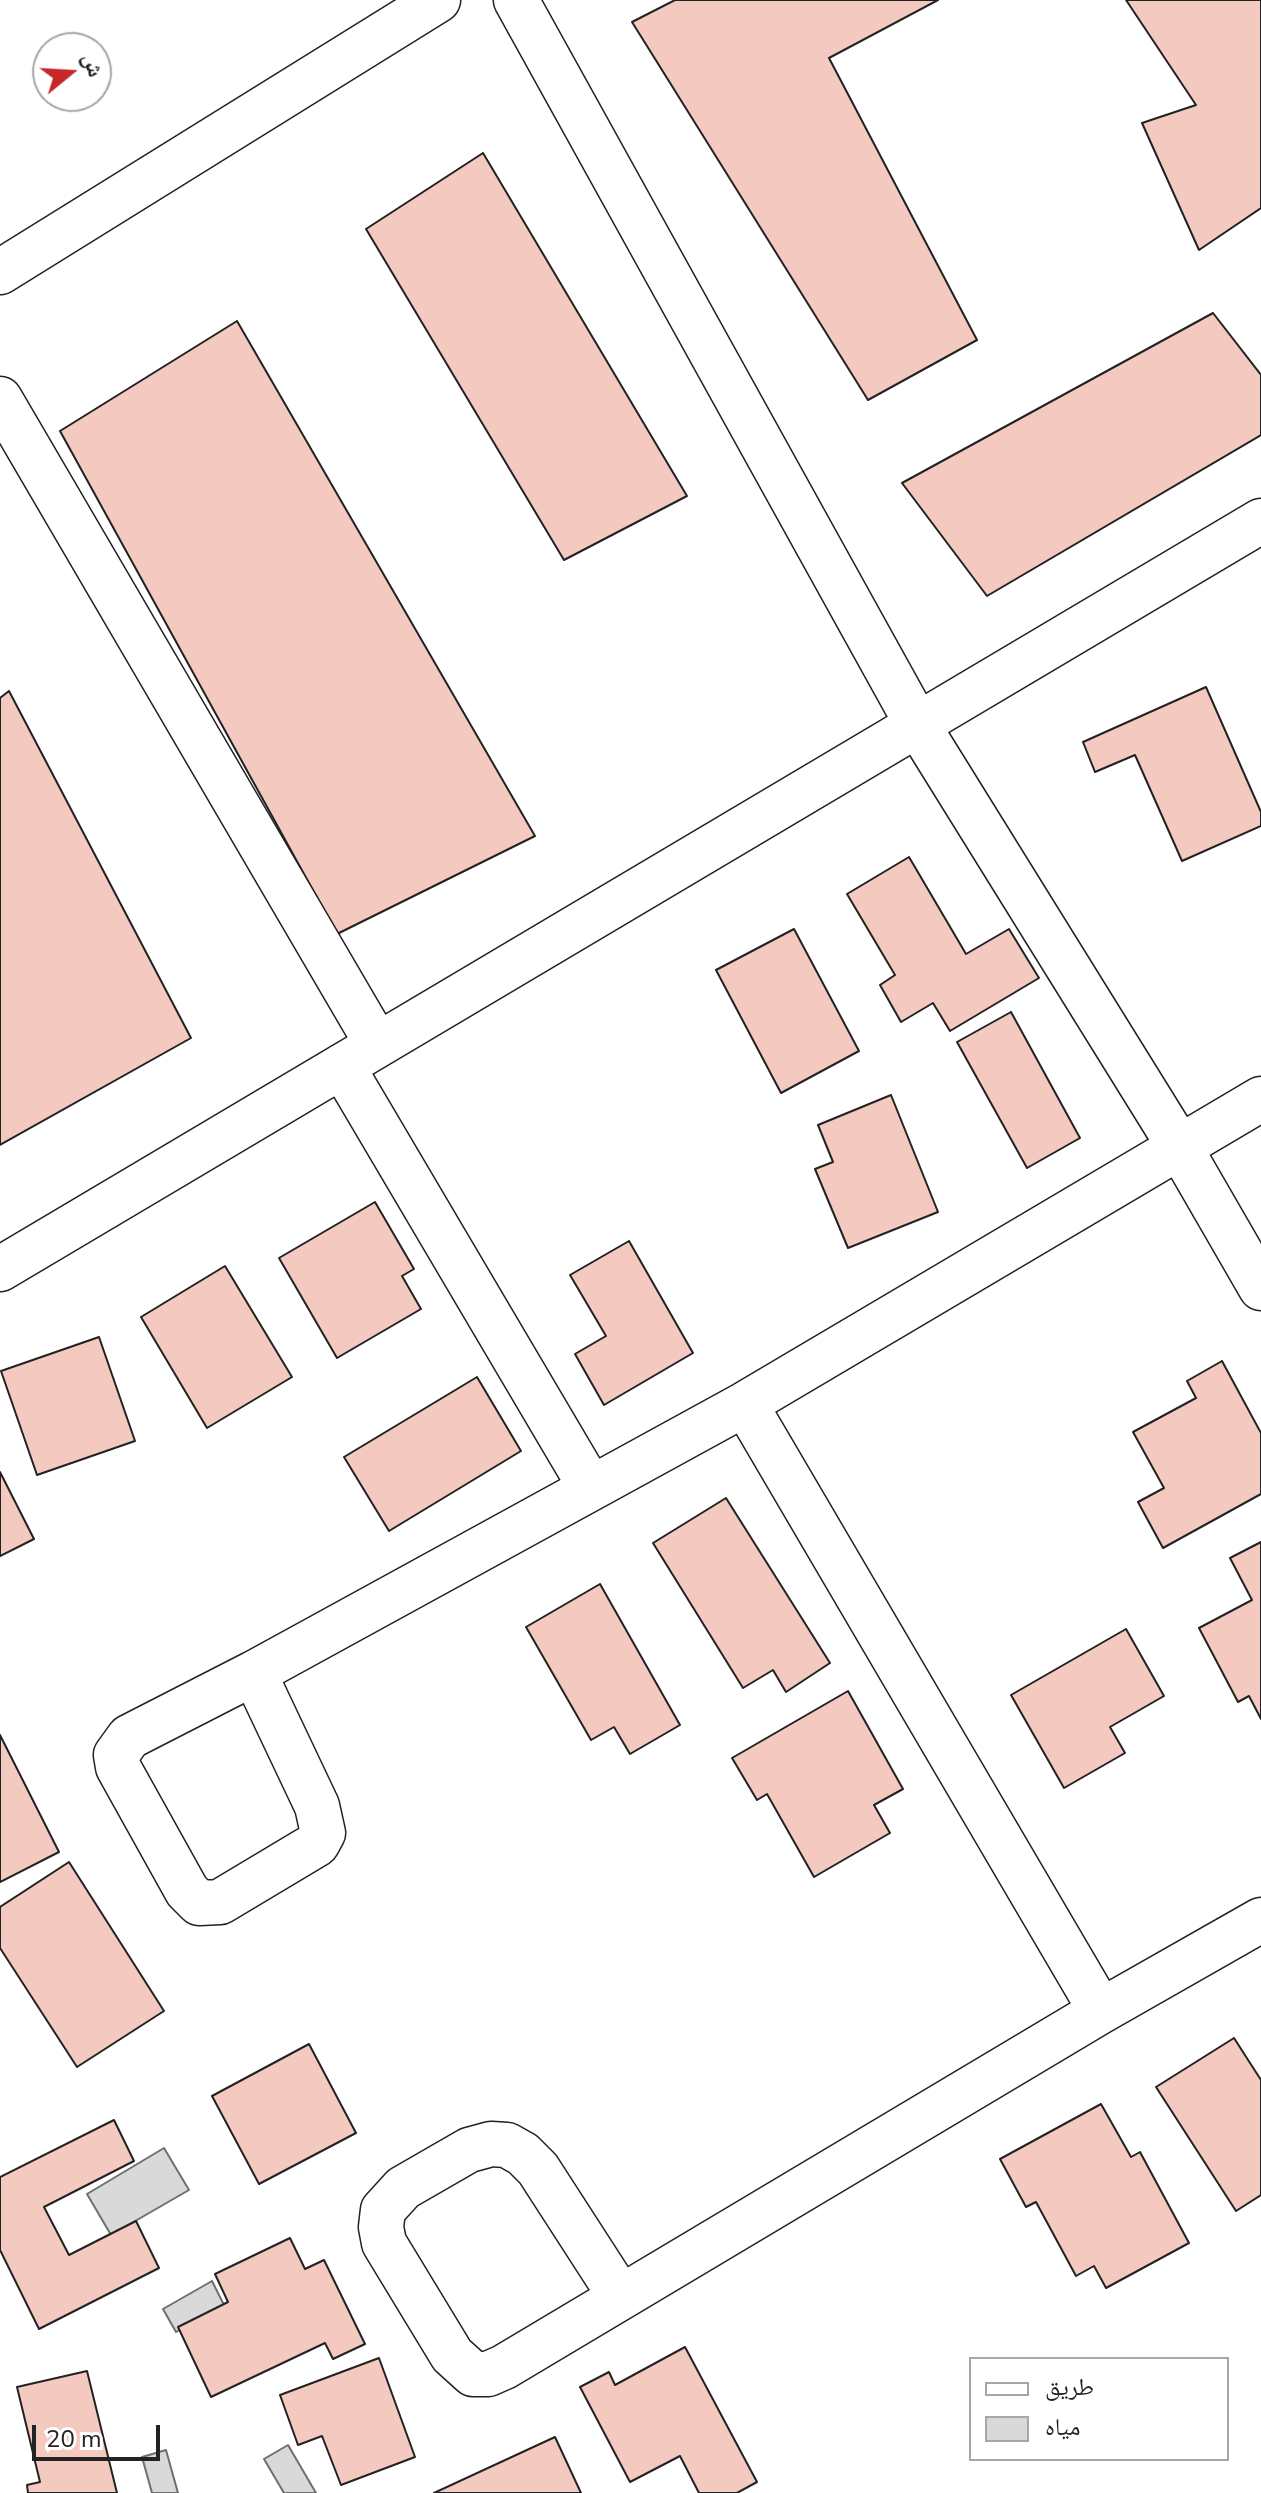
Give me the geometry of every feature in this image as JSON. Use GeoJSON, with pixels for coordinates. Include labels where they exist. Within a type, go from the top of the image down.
{"type":"FeatureCollection","features":[{"type":"Feature","properties":{"kind":"street"},"geometry":{"type":"LineString","coordinates":[[0,272],[438,0]]}},
{"type":"Feature","properties":{"kind":"street"},"geometry":{"type":"LineString","coordinates":[[516,0],[917,724],[1179,1146],[1261,1288]]}},
{"type":"Feature","properties":{"kind":"street"},"geometry":{"type":"LineString","coordinates":[[0,399],[359,1055],[591,1488]]}},
{"type":"Feature","properties":{"kind":"street"},"geometry":{"type":"LineString","coordinates":[[0,1269],[1261,521]]}},
{"type":"Feature","properties":{"kind":"street"},"geometry":{"type":"LineString","coordinates":[[254,1673],[317,1806],[323,1833],[317,1844],[220,1902],[199,1903],[187,1891],[123,1777],[116,1755],[129,1737],[254,1673],[745,1404],[1261,1099]]}},
{"type":"Feature","properties":{"kind":"street"},"geometry":{"type":"LineString","coordinates":[[745,1404],[1101,2011]]}},
{"type":"Feature","properties":{"kind":"street"},"geometry":{"type":"LineString","coordinates":[[620,2296],[538,2169],[523,2154],[507,2145],[491,2144],[469,2150],[403,2188],[383,2210],[381,2227],[384,2243],[452,2355],[473,2374],[488,2374],[504,2367],[1101,2011],[1261,1920]]}},
{"type":"Feature","properties":{"kind":"water"},"geometry":{"type":"Polygon","coordinates":[[[164,2148],[189,2190],[111,2235],[87,2194],[164,2148]]]}},
{"type":"Feature","properties":{"kind":"water"},"geometry":{"type":"Polygon","coordinates":[[[212,2281],[224,2305],[176,2332],[163,2309],[212,2281]]]}},
{"type":"Feature","properties":{"kind":"water"},"geometry":{"type":"Polygon","coordinates":[[[288,2445],[316,2493],[284,2493],[264,2459],[288,2445]]]}},
{"type":"Feature","properties":{"kind":"water"},"geometry":{"type":"Polygon","coordinates":[[[166,2450],[178,2493],[152,2493],[142,2457],[166,2450]]]}},
{"type":"Feature","properties":{"kind":"building"},"geometry":{"type":"Polygon","coordinates":[[[675,0],[938,0],[829,58],[977,340],[868,400],[632,22],[675,0]]]}},
{"type":"Feature","properties":{"kind":"building"},"geometry":{"type":"Polygon","coordinates":[[[1126,0],[1261,0],[1261,208],[1199,250],[1142,123],[1196,105],[1126,0]]]}},
{"type":"Feature","properties":{"kind":"building"},"geometry":{"type":"Polygon","coordinates":[[[483,153],[687,496],[564,560],[366,229],[483,153]]]}},
{"type":"Feature","properties":{"kind":"building"},"geometry":{"type":"Polygon","coordinates":[[[1213,313],[1261,375],[1261,435],[987,596],[902,483],[1213,313]]]}},
{"type":"Feature","properties":{"kind":"building"},"geometry":{"type":"Polygon","coordinates":[[[237,321],[535,836],[337,934],[60,431],[237,321]]]}},
{"type":"Feature","properties":{"kind":"building"},"geometry":{"type":"Polygon","coordinates":[[[1206,687],[1261,812],[1261,826],[1182,861],[1135,755],[1095,772],[1083,742],[1206,687]]]}},
{"type":"Feature","properties":{"kind":"building"},"geometry":{"type":"Polygon","coordinates":[[[9,691],[191,1038],[0,1145],[0,698],[9,691]]]}},
{"type":"Feature","properties":{"kind":"building"},"geometry":{"type":"Polygon","coordinates":[[[909,857],[966,954],[1009,929],[1039,978],[950,1031],[933,1003],[901,1022],[880,985],[895,975],[847,894],[909,857]]]}},
{"type":"Feature","properties":{"kind":"building"},"geometry":{"type":"Polygon","coordinates":[[[794,929],[859,1051],[781,1093],[716,970],[794,929]]]}},
{"type":"Feature","properties":{"kind":"building"},"geometry":{"type":"Polygon","coordinates":[[[1011,1012],[1080,1138],[1027,1168],[957,1042],[1011,1012]]]}},
{"type":"Feature","properties":{"kind":"building"},"geometry":{"type":"Polygon","coordinates":[[[891,1095],[938,1212],[848,1248],[815,1169],[833,1162],[818,1125],[891,1095]]]}},
{"type":"Feature","properties":{"kind":"building"},"geometry":{"type":"Polygon","coordinates":[[[375,1202],[414,1269],[402,1276],[421,1309],[337,1358],[279,1258],[375,1202]]]}},
{"type":"Feature","properties":{"kind":"building"},"geometry":{"type":"Polygon","coordinates":[[[629,1241],[693,1353],[604,1405],[575,1354],[606,1336],[570,1275],[629,1241]]]}},
{"type":"Feature","properties":{"kind":"building"},"geometry":{"type":"Polygon","coordinates":[[[225,1266],[292,1377],[207,1428],[141,1317],[225,1266]]]}},
{"type":"Feature","properties":{"kind":"building"},"geometry":{"type":"Polygon","coordinates":[[[99,1337],[135,1441],[37,1475],[1,1371],[99,1337]]]}},
{"type":"Feature","properties":{"kind":"building"},"geometry":{"type":"Polygon","coordinates":[[[1222,1361],[1261,1433],[1261,1494],[1163,1548],[1138,1502],[1164,1488],[1133,1432],[1196,1398],[1187,1381],[1222,1361]]]}},
{"type":"Feature","properties":{"kind":"building"},"geometry":{"type":"Polygon","coordinates":[[[477,1377],[521,1451],[389,1531],[344,1457],[477,1377]]]}},
{"type":"Feature","properties":{"kind":"building"},"geometry":{"type":"Polygon","coordinates":[[[0,1472],[34,1539],[0,1556],[0,1472]]]}},
{"type":"Feature","properties":{"kind":"building"},"geometry":{"type":"Polygon","coordinates":[[[726,1498],[830,1663],[786,1692],[773,1670],[743,1688],[653,1543],[726,1498]]]}},
{"type":"Feature","properties":{"kind":"building"},"geometry":{"type":"Polygon","coordinates":[[[1261,1542],[1261,1719],[1249,1696],[1238,1702],[1199,1628],[1252,1600],[1230,1558],[1261,1542]]]}},
{"type":"Feature","properties":{"kind":"building"},"geometry":{"type":"Polygon","coordinates":[[[600,1584],[680,1725],[630,1754],[614,1727],[591,1740],[526,1627],[600,1584]]]}},
{"type":"Feature","properties":{"kind":"building"},"geometry":{"type":"Polygon","coordinates":[[[1126,1629],[1164,1696],[1110,1727],[1125,1753],[1064,1788],[1011,1695],[1126,1629]]]}},
{"type":"Feature","properties":{"kind":"building"},"geometry":{"type":"Polygon","coordinates":[[[848,1691],[903,1789],[874,1805],[890,1833],[814,1877],[767,1794],[757,1800],[732,1758],[848,1691]]]}},
{"type":"Feature","properties":{"kind":"building"},"geometry":{"type":"Polygon","coordinates":[[[0,1735],[59,1852],[0,1882],[0,1735]]]}},
{"type":"Feature","properties":{"kind":"building"},"geometry":{"type":"Polygon","coordinates":[[[69,1862],[164,2011],[77,2067],[0,1948],[0,1907],[69,1862]]]}},
{"type":"Feature","properties":{"kind":"building"},"geometry":{"type":"Polygon","coordinates":[[[1234,2038],[1261,2080],[1261,2195],[1236,2211],[1156,2087],[1234,2038]]]}},
{"type":"Feature","properties":{"kind":"building"},"geometry":{"type":"Polygon","coordinates":[[[309,2044],[356,2133],[259,2184],[212,2096],[309,2044]]]}},
{"type":"Feature","properties":{"kind":"building"},"geometry":{"type":"Polygon","coordinates":[[[1101,2104],[1131,2157],[1140,2152],[1189,2243],[1106,2288],[1094,2266],[1076,2276],[1036,2202],[1026,2207],[1000,2159],[1101,2104]]]}},
{"type":"Feature","properties":{"kind":"building"},"geometry":{"type":"Polygon","coordinates":[[[114,2120],[134,2161],[44,2207],[69,2255],[136,2221],[159,2268],[39,2329],[0,2250],[0,2177],[114,2120]]]}},
{"type":"Feature","properties":{"kind":"building"},"geometry":{"type":"Polygon","coordinates":[[[290,2238],[305,2269],[324,2260],[365,2344],[333,2359],[325,2343],[211,2397],[178,2327],[228,2302],[215,2274],[290,2238]]]}},
{"type":"Feature","properties":{"kind":"building"},"geometry":{"type":"Polygon","coordinates":[[[685,2347],[757,2482],[737,2493],[699,2493],[680,2456],[630,2482],[580,2387],[609,2372],[615,2385],[685,2347]]]}},
{"type":"Feature","properties":{"kind":"building"},"geometry":{"type":"Polygon","coordinates":[[[379,2358],[415,2457],[341,2485],[322,2436],[298,2445],[280,2395],[379,2358]]]}},
{"type":"Feature","properties":{"kind":"building"},"geometry":{"type":"Polygon","coordinates":[[[87,2371],[117,2493],[28,2493],[27,2485],[40,2482],[17,2387],[87,2371]]]}},
{"type":"Feature","properties":{"kind":"building"},"geometry":{"type":"Polygon","coordinates":[[[555,2437],[581,2493],[434,2493],[555,2437]]]}}]}
